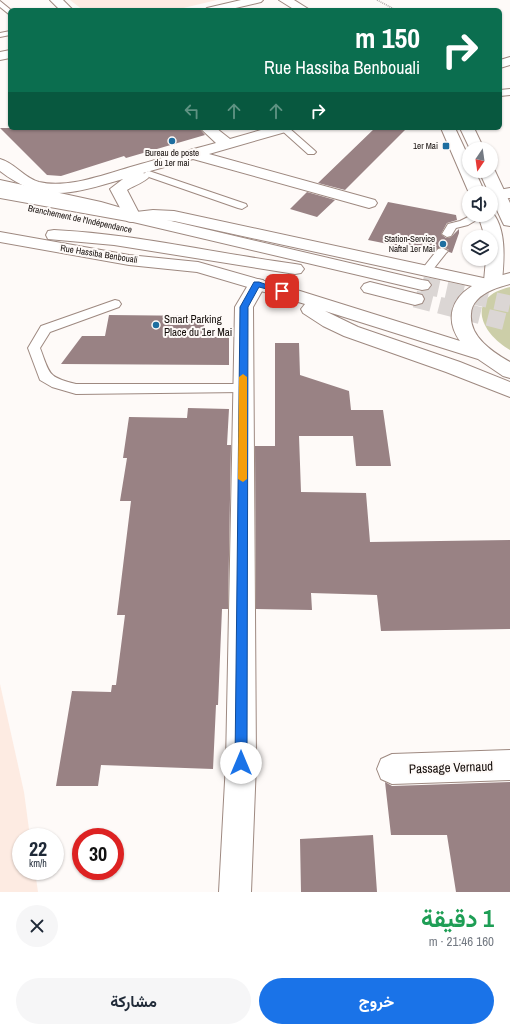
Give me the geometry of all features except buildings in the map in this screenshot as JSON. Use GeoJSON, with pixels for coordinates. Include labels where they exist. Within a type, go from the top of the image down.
{"type":"FeatureCollection","features":[{"type":"Feature","properties":{"kind":"main road"},"geometry":{"type":"LineString","coordinates":[[56,0],[65,8]]}},
{"type":"Feature","properties":{"kind":"main road"},"geometry":{"type":"LineString","coordinates":[[220,8],[257,0]]}},
{"type":"Feature","properties":{"kind":"main road"},"geometry":{"type":"LineString","coordinates":[[285,0],[300,8]]}},
{"type":"Feature","properties":{"kind":"main road"},"geometry":{"type":"LineString","coordinates":[[210,130],[227,144]]}},
{"type":"Feature","properties":{"kind":"main road"},"geometry":{"type":"LineString","coordinates":[[133,217],[118,189],[130,181],[165,162],[277,130]]}},
{"type":"Feature","properties":{"kind":"main road"},"geometry":{"type":"LineString","coordinates":[[449,130],[474,186]]}},
{"type":"Feature","properties":{"kind":"main road"},"geometry":{"type":"LineString","coordinates":[[468,130],[474,142]]}},
{"type":"Feature","properties":{"kind":"main road"},"geometry":{"type":"LineString","coordinates":[[192,154],[369,203]]}},
{"type":"Feature","properties":{"kind":"main road"},"geometry":{"type":"LineString","coordinates":[[0,164],[20,179],[36,186],[61,189],[147,171]]}},
{"type":"Feature","properties":{"kind":"main road"},"geometry":{"type":"LineString","coordinates":[[492,178],[504,194],[510,221]]}},
{"type":"Feature","properties":{"kind":"main road"},"geometry":{"type":"LineString","coordinates":[[0,185],[101,207],[133,217],[421,285]]}},
{"type":"Feature","properties":{"kind":"main road","name":"Branchement de l'Indépendance"},"geometry":{"type":"LineString","coordinates":[[0,193],[133,217]]}},
{"type":"Feature","properties":{"kind":"main road","name":"Branchement de l'Indépendance"},"geometry":{"type":"LineString","coordinates":[[0,203],[64,215],[295,269]]}},
{"type":"Feature","properties":{"kind":"main road"},"geometry":{"type":"LineString","coordinates":[[489,222],[496,249],[497,281]]}},
{"type":"Feature","properties":{"kind":"main road"},"geometry":{"type":"LineString","coordinates":[[0,223],[54,235],[109,240],[254,264],[421,285],[497,281]]}},
{"type":"Feature","properties":{"kind":"main road","name":"Rue Hassiba Benbouali"},"geometry":{"type":"LineString","coordinates":[[54,235],[198,267],[294,295],[482,354]]}},
{"type":"Feature","properties":{"kind":"main road","name":"Rue Hassiba Benbouali"},"geometry":{"type":"LineString","coordinates":[[0,237],[129,260],[198,267]]}},
{"type":"Feature","properties":{"kind":"main road"},"geometry":{"type":"LineString","coordinates":[[497,281],[476,290],[468,297],[463,305],[461,324],[465,335],[472,345],[496,364],[510,371]]}},
{"type":"Feature","properties":{"kind":"main road"},"geometry":{"type":"LineString","coordinates":[[235,892],[241,763],[244,307],[257,284]]}},
{"type":"Feature","properties":{"kind":"main road"},"geometry":{"type":"LineString","coordinates":[[294,295],[315,313],[349,330],[510,390]]}},
{"type":"Feature","properties":{"kind":"main road","name":"Passage Vernaud"},"geometry":{"type":"LineString","coordinates":[[392,769],[510,765]]}},
{"type":"Feature","properties":{"kind":"lane"},"geometry":{"type":"LineString","coordinates":[[0,3],[8,11]]}},
{"type":"Feature","properties":{"kind":"lane"},"geometry":{"type":"LineString","coordinates":[[286,130],[311,152]]}},
{"type":"Feature","properties":{"kind":"lane"},"geometry":{"type":"LineString","coordinates":[[147,171],[242,206]]}},
{"type":"Feature","properties":{"kind":"lane"},"geometry":{"type":"LineString","coordinates":[[447,234],[452,226],[464,222]]}},
{"type":"Feature","properties":{"kind":"lane"},"geometry":{"type":"LineString","coordinates":[[421,285],[442,251]]}},
{"type":"Feature","properties":{"kind":"lane"},"geometry":{"type":"LineString","coordinates":[[115,304],[45,329],[34,348],[46,377],[57,384],[76,389],[243,388]]}},
{"type":"Feature","properties":{"kind":"path"},"geometry":{"type":"LineString","coordinates":[[377,0],[392,8]]}},
{"type":"Feature","properties":{"kind":"shaded area"},"geometry":{"type":"Polygon","coordinates":[[[70,0],[217,0],[183,8],[80,8],[70,0]]]}},
{"type":"Feature","properties":{"kind":"shaded area"},"geometry":{"type":"Polygon","coordinates":[[[0,684],[24,792],[29,828],[12,828],[12,880],[36,880],[38,892],[0,892],[0,684]]]}},
{"type":"Feature","properties":{"kind":"green space"},"geometry":{"type":"Polygon","coordinates":[[[510,287],[510,350],[499,343],[485,325],[482,316],[482,307],[487,299],[496,292],[510,287]]]}},
{"type":"Feature","properties":{"kind":"tunnel"},"geometry":{"type":"LineString","coordinates":[[422,285],[510,304]]}},
{"type":"Feature","properties":{"kind":"tunnel"},"geometry":{"type":"LineString","coordinates":[[415,299],[510,323]]}},
{"type":"Feature","properties":{"kind":"slow traffic"},"geometry":{"type":"LineString","coordinates":[[243,377],[243,479]]}},
{"type":"Feature","properties":{"kind":"place","name":"Bureau de poste du 1er mai"},"geometry":{"type":"Point","coordinates":[172,141]}},
{"type":"Feature","properties":{"kind":"place","name":"1er Mai"},"geometry":{"type":"Point","coordinates":[446,146]}},
{"type":"Feature","properties":{"kind":"place","name":"Station-Service Naftal 1er Mai"},"geometry":{"type":"Point","coordinates":[443,244]}},
{"type":"Feature","properties":{"kind":"place","name":"Smart Parking Place du 1er Mai"},"geometry":{"type":"Point","coordinates":[156,325]}},
{"type":"Feature","properties":{"kind":"route"},"geometry":{"type":"LineString","coordinates":[[241,763],[244,307],[257,284],[282,291]]}}]}
